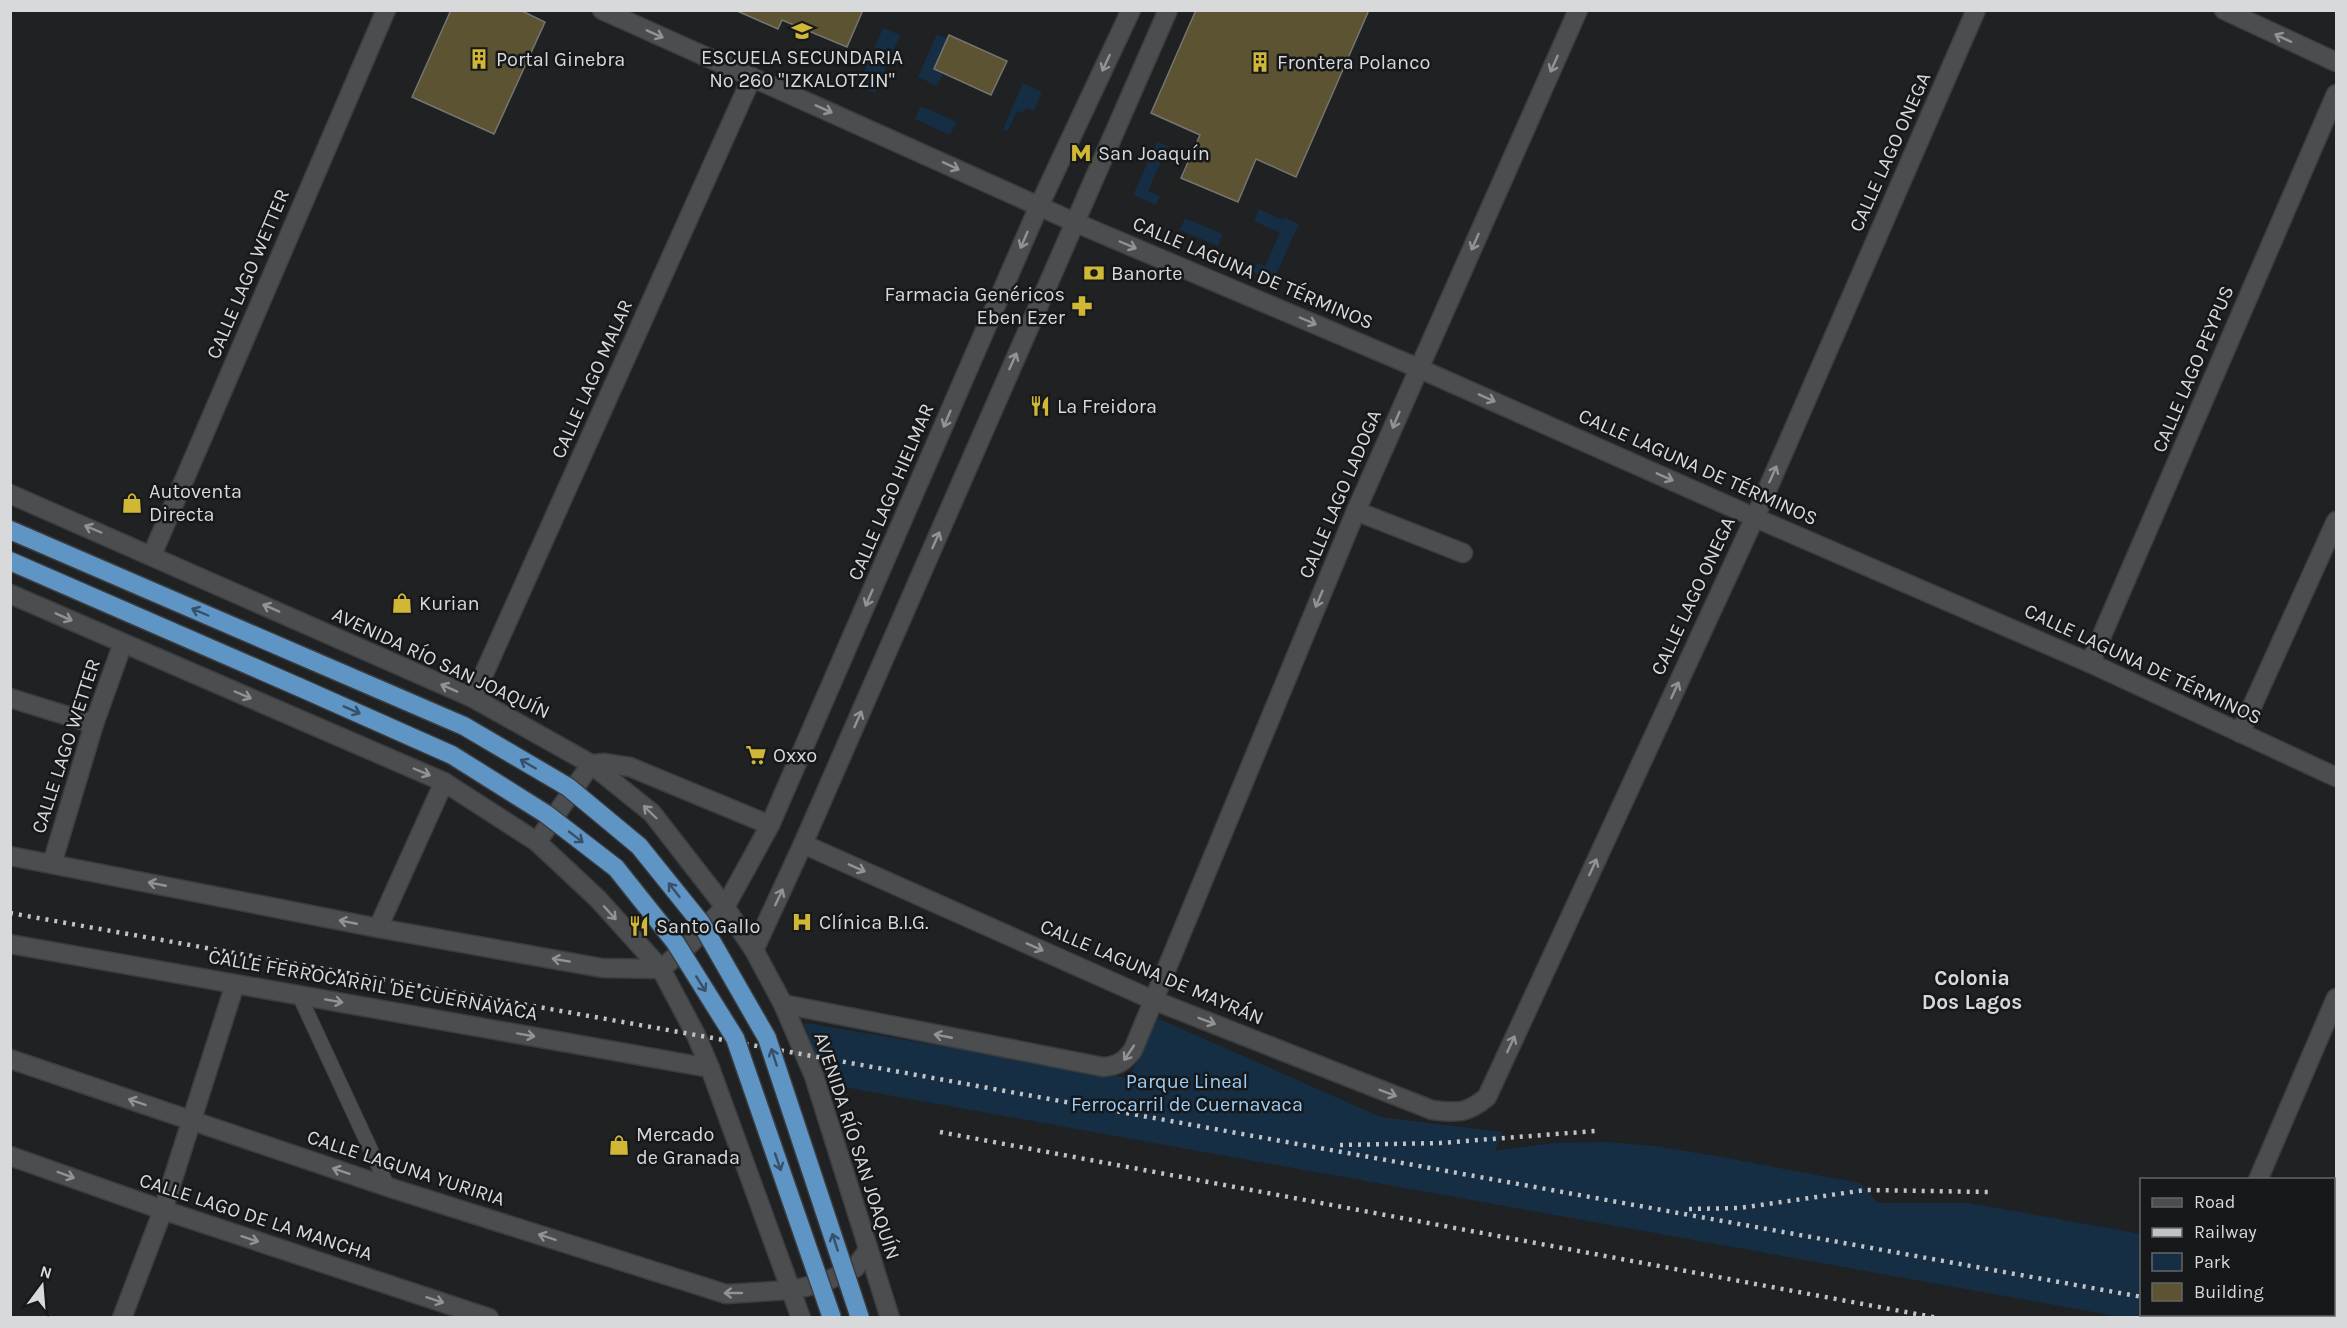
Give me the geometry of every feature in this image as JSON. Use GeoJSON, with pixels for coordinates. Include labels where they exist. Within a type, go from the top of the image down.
{"type":"FeatureCollection","features":[{"type":"Feature","properties":{"kind":"highway"},"geometry":{"type":"LineString","coordinates":[[10,530],[464,726],[568,787],[639,846],[700,923],[767,1038],[860,1317]]}},
{"type":"Feature","properties":{"kind":"highway"},"geometry":{"type":"LineString","coordinates":[[10,561],[453,755],[546,814],[616,868],[675,942],[735,1038],[832,1317]]}},
{"type":"Feature","properties":{"kind":"street","name":"CALLE LAGO WETTER"},"geometry":{"type":"LineString","coordinates":[[152,555],[386,10]]}},
{"type":"Feature","properties":{"kind":"street","name":"CALLE LAGUNA DE TÉRMINOS"},"geometry":{"type":"LineString","coordinates":[[602,10],[1074,222],[1418,368],[2091,663],[2337,777]]}},
{"type":"Feature","properties":{"kind":"street","name":"CALLE LAGO HIELMAR"},"geometry":{"type":"LineString","coordinates":[[661,969],[691,943],[725,907],[770,825],[1039,206],[1131,10]]}},
{"type":"Feature","properties":{"kind":"street"},"geometry":{"type":"LineString","coordinates":[[754,950],[803,844],[1168,10]]}},
{"type":"Feature","properties":{"kind":"street","name":"CALLE LAGO LADOGA"},"geometry":{"type":"LineString","coordinates":[[1153,1000],[1356,511],[1578,10]]}},
{"type":"Feature","properties":{"kind":"street","name":"CALLE LAGO ONEGA"},"geometry":{"type":"LineString","coordinates":[[1487,1097],[1754,517],[1976,10]]}},
{"type":"Feature","properties":{"kind":"street"},"geometry":{"type":"LineString","coordinates":[[2224,10],[2337,62]]}},
{"type":"Feature","properties":{"kind":"street","name":"CALLE LAGO MALAR"},"geometry":{"type":"LineString","coordinates":[[473,698],[752,77]]}},
{"type":"Feature","properties":{"kind":"street","name":"CALLE LAGO PEYPUS"},"geometry":{"type":"LineString","coordinates":[[2091,663],[2337,94]]}},
{"type":"Feature","properties":{"kind":"street","name":"AVENIDA RÍO SAN JOAQUÍN"},"geometry":{"type":"LineString","coordinates":[[10,494],[473,698],[591,764],[652,813],[725,907],[754,950],[783,1004],[814,1076],[890,1317]]}},
{"type":"Feature","properties":{"kind":"street"},"geometry":{"type":"LineString","coordinates":[[1356,511],[1463,553]]}},
{"type":"Feature","properties":{"kind":"street"},"geometry":{"type":"LineString","coordinates":[[2240,733],[2337,521]]}},
{"type":"Feature","properties":{"kind":"street"},"geometry":{"type":"LineString","coordinates":[[10,594],[444,782],[537,842],[598,899],[661,969],[696,1035],[710,1068],[801,1317]]}},
{"type":"Feature","properties":{"kind":"street","name":"CALLE LAGO WETTER"},"geometry":{"type":"LineString","coordinates":[[52,864],[94,724],[123,643]]}},
{"type":"Feature","properties":{"kind":"street"},"geometry":{"type":"LineString","coordinates":[[10,698],[94,724]]}},
{"type":"Feature","properties":{"kind":"street"},"geometry":{"type":"LineString","coordinates":[[537,842],[591,764],[604,763],[630,767],[770,825]]}},
{"type":"Feature","properties":{"kind":"street"},"geometry":{"type":"LineString","coordinates":[[378,928],[444,782]]}},
{"type":"Feature","properties":{"kind":"street","name":"CALLE LAGUNA DE MAYRÁN"},"geometry":{"type":"LineString","coordinates":[[803,844],[1153,1000],[1432,1110],[1455,1113],[1473,1109],[1487,1097]]}},
{"type":"Feature","properties":{"kind":"street"},"geometry":{"type":"LineString","coordinates":[[10,856],[378,928],[602,968],[661,969]]}},
{"type":"Feature","properties":{"kind":"street","name":"CALLE FERROCARRIL DE CUERNAVACA"},"geometry":{"type":"LineString","coordinates":[[19,945],[710,1068]]}},
{"type":"Feature","properties":{"kind":"street"},"geometry":{"type":"LineString","coordinates":[[122,1317],[163,1210],[235,984]]}},
{"type":"Feature","properties":{"kind":"street"},"geometry":{"type":"LineString","coordinates":[[299,995],[388,1187]]}},
{"type":"Feature","properties":{"kind":"street"},"geometry":{"type":"LineString","coordinates":[[2258,1178],[2337,998]]}},
{"type":"Feature","properties":{"kind":"street"},"geometry":{"type":"LineString","coordinates":[[783,1004],[1103,1067],[1115,1066],[1124,1061],[1132,1050],[1153,1000]]}},
{"type":"Feature","properties":{"kind":"street","name":"CALLE LAGUNA YURIRIA"},"geometry":{"type":"LineString","coordinates":[[10,1059],[388,1187],[726,1294],[792,1290],[822,1283],[855,1268],[868,1250]]}},
{"type":"Feature","properties":{"kind":"street","name":"CALLE LAGO DE LA MANCHA"},"geometry":{"type":"LineString","coordinates":[[10,1156],[163,1210],[489,1317]]}},
{"type":"Feature","properties":{"kind":"green space"},"geometry":{"type":"Polygon","coordinates":[[[883,28],[900,35],[875,93],[858,86],[883,28]]]}},
{"type":"Feature","properties":{"kind":"green space"},"geometry":{"type":"Polygon","coordinates":[[[937,34],[948,39],[934,69],[943,73],[937,86],[918,77],[937,34]]]}},
{"type":"Feature","properties":{"kind":"green space"},"geometry":{"type":"Polygon","coordinates":[[[1023,83],[1042,92],[1034,111],[1026,108],[1023,113],[1017,111],[1008,131],[1003,129],[1023,83]]]}},
{"type":"Feature","properties":{"kind":"green space"},"geometry":{"type":"Polygon","coordinates":[[[921,106],[957,122],[950,135],[915,119],[921,106]]]}},
{"type":"Feature","properties":{"kind":"green space"},"geometry":{"type":"Polygon","coordinates":[[[1157,142],[1168,146],[1148,191],[1160,196],[1156,205],[1133,195],[1157,142]]]}},
{"type":"Feature","properties":{"kind":"green space"},"geometry":{"type":"Polygon","coordinates":[[[1259,209],[1283,220],[1284,217],[1299,224],[1273,281],[1253,272],[1257,263],[1265,266],[1280,233],[1254,221],[1259,209]]]}},
{"type":"Feature","properties":{"kind":"green space"},"geometry":{"type":"Polygon","coordinates":[[[1185,218],[1223,234],[1218,246],[1180,230],[1185,218]]]}},
{"type":"Feature","properties":{"kind":"green space","name":"Parque Lineal Ferrocarril de Cuernavaca"},"geometry":{"type":"Polygon","coordinates":[[[1157,1018],[1381,1117],[1503,1132],[1495,1151],[1553,1143],[1607,1142],[1654,1146],[1860,1183],[1878,1203],[1969,1203],[2140,1234],[2140,1316],[2335,1316],[2336,1268],[2336,1317],[2121,1317],[838,1086],[826,1083],[804,1024],[1129,1078],[1157,1018]]]}},
{"type":"Feature","properties":{"kind":"building","name":"Portal Ginebra"},"geometry":{"type":"Polygon","coordinates":[[[451,10],[520,10],[545,22],[494,134],[412,97],[451,10]]]}},
{"type":"Feature","properties":{"kind":"building","name":"ESCUELA SECUNDARIA Nº 260 \"IZKALOTZIN\""},"geometry":{"type":"Polygon","coordinates":[[[735,10],[863,10],[847,47],[782,20],[778,29],[735,10]]]}},
{"type":"Feature","properties":{"kind":"building","name":"Frontera Polanco"},"geometry":{"type":"Polygon","coordinates":[[[1196,10],[1369,10],[1296,177],[1256,159],[1238,202],[1181,178],[1200,135],[1151,113],[1196,10]]]}},
{"type":"Feature","properties":{"kind":"building"},"geometry":{"type":"Polygon","coordinates":[[[949,35],[1007,61],[991,95],[934,69],[949,35]]]}},
{"type":"Feature","properties":{"kind":"railway"},"geometry":{"type":"LineString","coordinates":[[10,913],[2140,1297]]}},
{"type":"Feature","properties":{"kind":"railway"},"geometry":{"type":"LineString","coordinates":[[1340,1145],[1440,1143],[1595,1131]]}},
{"type":"Feature","properties":{"kind":"railway"},"geometry":{"type":"LineString","coordinates":[[940,1132],[1938,1318]]}},
{"type":"Feature","properties":{"kind":"railway"},"geometry":{"type":"LineString","coordinates":[[1689,1209],[1739,1208],[1866,1190],[1988,1192]]}},
{"type":"Feature","properties":{"kind":"railway"},"geometry":{"type":"LineString","coordinates":[[2250,1316],[2259,1318]]}},
{"type":"Feature","properties":{"kind":"place","name":"ESCUELA SECUNDARIA Nº 260 \"IZKALOTZIN\""},"geometry":{"type":"Point","coordinates":[802,31]}},
{"type":"Feature","properties":{"kind":"place","name":"Portal Ginebra"},"geometry":{"type":"Point","coordinates":[479,59]}},
{"type":"Feature","properties":{"kind":"place","name":"Frontera Polanco"},"geometry":{"type":"Point","coordinates":[1260,62]}},
{"type":"Feature","properties":{"kind":"place","name":"San Joaquín"},"geometry":{"type":"Point","coordinates":[1081,153]}},
{"type":"Feature","properties":{"kind":"place","name":"Banorte"},"geometry":{"type":"Point","coordinates":[1094,273]}},
{"type":"Feature","properties":{"kind":"place","name":"Farmacia Genéricos Eben Ezer"},"geometry":{"type":"Point","coordinates":[1082,306]}},
{"type":"Feature","properties":{"kind":"place","name":"La Freidora"},"geometry":{"type":"Point","coordinates":[1040,406]}},
{"type":"Feature","properties":{"kind":"place","name":"Autoventa Directa"},"geometry":{"type":"Point","coordinates":[132,503]}},
{"type":"Feature","properties":{"kind":"place","name":"Kurian"},"geometry":{"type":"Point","coordinates":[402,603]}},
{"type":"Feature","properties":{"kind":"place","name":"Oxxo"},"geometry":{"type":"Point","coordinates":[756,755]}},
{"type":"Feature","properties":{"kind":"place","name":"Clínica B.I.G."},"geometry":{"type":"Point","coordinates":[802,922]}},
{"type":"Feature","properties":{"kind":"place","name":"Santo Gallo"},"geometry":{"type":"Point","coordinates":[639,926]}},
{"type":"Feature","properties":{"kind":"place","name":"Mercado de Granada"},"geometry":{"type":"Point","coordinates":[619,1145]}},
{"type":"Feature","properties":{"kind":"district","name":"Colonia Dos Lagos"},"geometry":{"type":"Point","coordinates":[1972,990]}}]}
